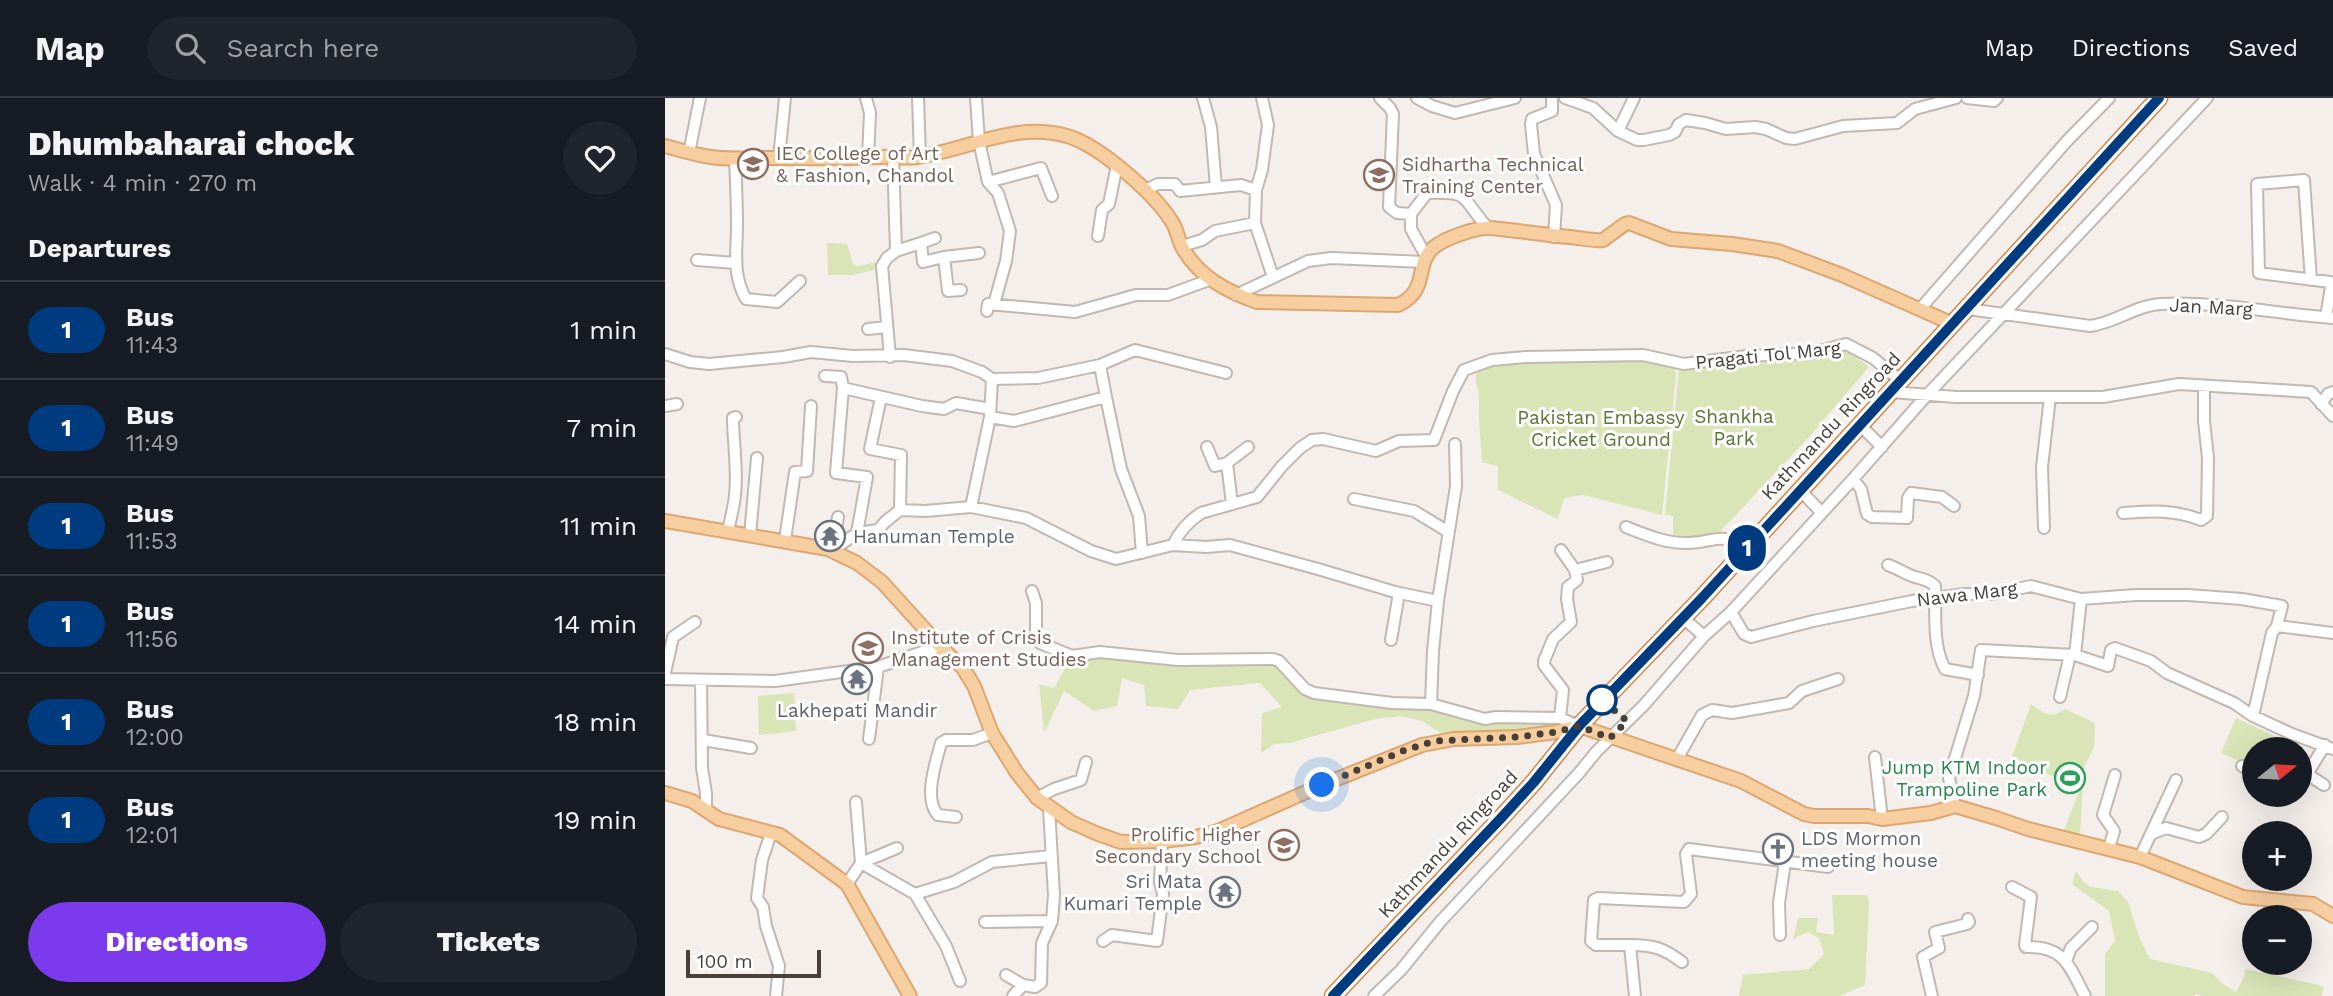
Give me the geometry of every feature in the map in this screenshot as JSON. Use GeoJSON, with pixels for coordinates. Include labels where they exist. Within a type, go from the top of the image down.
{"type":"FeatureCollection","features":[{"type":"Feature","properties":{"kind":"highway","name":"Kathmandu Ringroad"},"geometry":{"type":"LineString","coordinates":[[1333,996],[1503,816],[1579,726],[1683,618],[2159,98]]}},
{"type":"Feature","properties":{"kind":"main road"},"geometry":{"type":"LineString","coordinates":[[665,146],[713,158],[920,157],[958,149],[979,141],[1027,132],[1064,135],[1079,140],[1117,166],[1145,190],[1173,223],[1182,246],[1209,280],[1236,295],[1257,302],[1398,305],[1408,300],[1415,292],[1426,259],[1433,248],[1475,230],[1488,228],[1554,237],[1603,240],[1629,223],[1671,239],[1778,251],[1842,275],[1953,324]]}},
{"type":"Feature","properties":{"kind":"main road"},"geometry":{"type":"LineString","coordinates":[[665,521],[833,550],[857,563],[882,582],[969,676],[992,733],[1017,773],[1037,798],[1071,822],[1121,842],[1162,841],[1218,831],[1422,744],[1454,739],[1517,737],[1579,726],[1741,781],[1804,814],[1882,819],[1931,813],[1955,806],[2028,830],[2140,857],[2243,897],[2313,905],[2332,912]]}},
{"type":"Feature","properties":{"kind":"main road"},"geometry":{"type":"LineString","coordinates":[[665,793],[692,801],[719,819],[780,835],[847,884],[911,996]]}},
{"type":"Feature","properties":{"kind":"street"},"geometry":{"type":"LineString","coordinates":[[689,153],[700,98]]}},
{"type":"Feature","properties":{"kind":"street"},"geometry":{"type":"LineString","coordinates":[[779,158],[785,98]]}},
{"type":"Feature","properties":{"kind":"street"},"geometry":{"type":"LineString","coordinates":[[866,98],[870,113],[868,158]]}},
{"type":"Feature","properties":{"kind":"street"},"geometry":{"type":"LineString","coordinates":[[918,98],[920,157]]}},
{"type":"Feature","properties":{"kind":"street"},"geometry":{"type":"LineString","coordinates":[[975,98],[979,141],[988,182],[997,193],[1010,231],[1006,261],[990,308],[1075,312],[1136,295],[1168,295],[1209,280]]}},
{"type":"Feature","properties":{"kind":"street"},"geometry":{"type":"LineString","coordinates":[[1203,98],[1211,127],[1216,187]]}},
{"type":"Feature","properties":{"kind":"street"},"geometry":{"type":"LineString","coordinates":[[1262,98],[1268,125],[1262,170],[1255,190],[1255,223],[1273,277]]}},
{"type":"Feature","properties":{"kind":"street"},"geometry":{"type":"LineString","coordinates":[[1380,98],[1393,114],[1389,207],[1397,213],[1411,214]]}},
{"type":"Feature","properties":{"kind":"street"},"geometry":{"type":"LineString","coordinates":[[1417,98],[1455,113],[1515,98]]}},
{"type":"Feature","properties":{"kind":"street"},"geometry":{"type":"LineString","coordinates":[[1552,98],[1552,111],[1532,119],[1531,124],[1534,154],[1556,205],[1554,237]]}},
{"type":"Feature","properties":{"kind":"street"},"geometry":{"type":"LineString","coordinates":[[1565,98],[1593,108],[1618,131],[1637,140],[1669,135],[1686,120],[1725,129],[1755,127],[1795,139],[1843,126],[1897,123],[1915,109],[1956,98]]}},
{"type":"Feature","properties":{"kind":"street"},"geometry":{"type":"LineString","coordinates":[[1618,131],[1634,98]]}},
{"type":"Feature","properties":{"kind":"street"},"geometry":{"type":"LineString","coordinates":[[1967,98],[1995,100]]}},
{"type":"Feature","properties":{"kind":"street"},"geometry":{"type":"LineString","coordinates":[[1920,309],[2058,150],[2109,98]]}},
{"type":"Feature","properties":{"kind":"street"},"geometry":{"type":"LineString","coordinates":[[1374,996],[1401,970],[1440,922],[1610,738],[1644,705],[1704,636],[1731,612],[1927,395],[2207,98]]}},
{"type":"Feature","properties":{"kind":"street"},"geometry":{"type":"LineString","coordinates":[[893,156],[896,251]]}},
{"type":"Feature","properties":{"kind":"street"},"geometry":{"type":"LineString","coordinates":[[735,158],[735,263],[740,289],[746,299],[777,302],[800,282]]}},
{"type":"Feature","properties":{"kind":"street"},"geometry":{"type":"LineString","coordinates":[[1098,236],[1102,211],[1109,204],[1117,166]]}},
{"type":"Feature","properties":{"kind":"street"},"geometry":{"type":"LineString","coordinates":[[988,182],[1041,168],[1052,196]]}},
{"type":"Feature","properties":{"kind":"street"},"geometry":{"type":"LineString","coordinates":[[2311,281],[2304,180],[2257,184],[2259,273],[2311,281],[2331,283],[2330,318]]}},
{"type":"Feature","properties":{"kind":"street"},"geometry":{"type":"LineString","coordinates":[[1145,190],[1158,184],[1175,184],[1179,191],[1241,185],[1255,190]]}},
{"type":"Feature","properties":{"kind":"street"},"geometry":{"type":"LineString","coordinates":[[1236,295],[1308,261],[1331,258],[1426,259],[1411,229],[1411,214],[1427,193],[1461,194],[1488,228]]}},
{"type":"Feature","properties":{"kind":"street"},"geometry":{"type":"LineString","coordinates":[[1182,246],[1202,240],[1215,231],[1255,223]]}},
{"type":"Feature","properties":{"kind":"street"},"geometry":{"type":"LineString","coordinates":[[890,357],[882,267],[887,258],[896,251],[935,238]]}},
{"type":"Feature","properties":{"kind":"street"},"geometry":{"type":"LineString","coordinates":[[921,243],[923,262],[979,253]]}},
{"type":"Feature","properties":{"kind":"street"},"geometry":{"type":"LineString","coordinates":[[944,257],[948,291],[961,290]]}},
{"type":"Feature","properties":{"kind":"street"},"geometry":{"type":"LineString","coordinates":[[697,260],[735,263]]}},
{"type":"Feature","properties":{"kind":"street","name":"Jan Marg"},"geometry":{"type":"LineString","coordinates":[[1968,309],[2090,326],[2101,325],[2159,304],[2242,308],[2330,318]]}},
{"type":"Feature","properties":{"kind":"street"},"geometry":{"type":"LineString","coordinates":[[868,329],[887,327]]}},
{"type":"Feature","properties":{"kind":"street","name":"Pragati Tol Marg"},"geometry":{"type":"LineString","coordinates":[[1173,545],[1193,517],[1257,497],[1282,466],[1312,440],[1323,439],[1376,451],[1399,441],[1434,440],[1464,370],[1492,359],[1643,355],[1684,364],[1747,356],[1812,353],[1846,344],[1873,358],[1896,387]]}},
{"type":"Feature","properties":{"kind":"street"},"geometry":{"type":"LineString","coordinates":[[665,354],[690,362],[709,364],[811,352],[853,356],[904,355],[952,361],[982,372],[992,379],[1038,378],[1100,365],[1135,350],[1226,373]]}},
{"type":"Feature","properties":{"kind":"street"},"geometry":{"type":"LineString","coordinates":[[1100,365],[1106,397],[1117,421],[1121,469],[1139,516],[1142,553]]}},
{"type":"Feature","properties":{"kind":"street"},"geometry":{"type":"LineString","coordinates":[[825,376],[841,377],[843,388],[836,473],[867,477],[857,533]]}},
{"type":"Feature","properties":{"kind":"street"},"geometry":{"type":"LineString","coordinates":[[971,507],[990,413],[992,379]]}},
{"type":"Feature","properties":{"kind":"street"},"geometry":{"type":"LineString","coordinates":[[1896,387],[1927,395],[1956,397],[2103,397],[2179,384],[2311,392],[2333,416]]}},
{"type":"Feature","properties":{"kind":"street"},"geometry":{"type":"LineString","coordinates":[[2123,513],[2182,512],[2201,520],[2207,516],[2209,458],[2204,421],[2204,386]]}},
{"type":"Feature","properties":{"kind":"street"},"geometry":{"type":"LineString","coordinates":[[843,388],[944,409],[956,403],[1014,421],[1106,397]]}},
{"type":"Feature","properties":{"kind":"street"},"geometry":{"type":"LineString","coordinates":[[2321,404],[2328,394],[2333,392]]}},
{"type":"Feature","properties":{"kind":"street"},"geometry":{"type":"LineString","coordinates":[[881,397],[870,449],[901,455],[900,510]]}},
{"type":"Feature","properties":{"kind":"street"},"geometry":{"type":"LineString","coordinates":[[2044,528],[2042,467],[2050,397]]}},
{"type":"Feature","properties":{"kind":"street"},"geometry":{"type":"LineString","coordinates":[[665,407],[677,404]]}},
{"type":"Feature","properties":{"kind":"street"},"geometry":{"type":"LineString","coordinates":[[785,540],[795,472],[807,471],[811,406]]}},
{"type":"Feature","properties":{"kind":"street"},"geometry":{"type":"LineString","coordinates":[[727,532],[736,494],[733,436],[733,418],[736,417]]}},
{"type":"Feature","properties":{"kind":"street"},"geometry":{"type":"LineString","coordinates":[[1860,425],[1882,447]]}},
{"type":"Feature","properties":{"kind":"street"},"geometry":{"type":"LineString","coordinates":[[1431,704],[1438,601],[1456,485],[1455,444]]}},
{"type":"Feature","properties":{"kind":"street"},"geometry":{"type":"LineString","coordinates":[[1207,447],[1215,466],[1227,463],[1248,447]]}},
{"type":"Feature","properties":{"kind":"street"},"geometry":{"type":"LineString","coordinates":[[750,535],[757,458]]}},
{"type":"Feature","properties":{"kind":"street"},"geometry":{"type":"LineString","coordinates":[[1227,463],[1233,505]]}},
{"type":"Feature","properties":{"kind":"street"},"geometry":{"type":"LineString","coordinates":[[1853,479],[1861,489],[1867,514],[1872,517],[1907,517],[1908,498],[1911,493],[1942,497],[1954,506]]}},
{"type":"Feature","properties":{"kind":"street"},"geometry":{"type":"LineString","coordinates":[[1800,490],[1822,513]]}},
{"type":"Feature","properties":{"kind":"street"},"geometry":{"type":"LineString","coordinates":[[1354,499],[1414,511],[1447,531]]}},
{"type":"Feature","properties":{"kind":"street"},"geometry":{"type":"LineString","coordinates":[[833,550],[857,533],[878,530],[900,510],[971,507],[1026,517],[1091,551],[1117,559],[1173,545],[1230,545],[1399,593],[1438,601]]}},
{"type":"Feature","properties":{"kind":"street"},"geometry":{"type":"LineString","coordinates":[[833,550],[838,517]]}},
{"type":"Feature","properties":{"kind":"street"},"geometry":{"type":"LineString","coordinates":[[1626,527],[1657,539],[1675,542],[1692,543],[1724,537],[1746,548]]}},
{"type":"Feature","properties":{"kind":"street"},"geometry":{"type":"LineString","coordinates":[[1560,718],[1563,690],[1544,661],[1553,639],[1571,622],[1567,599],[1569,587],[1577,580],[1575,570],[1561,550]]}},
{"type":"Feature","properties":{"kind":"street"},"geometry":{"type":"LineString","coordinates":[[1575,570],[1607,562]]}},
{"type":"Feature","properties":{"kind":"street"},"geometry":{"type":"LineString","coordinates":[[1888,565],[1909,576],[1932,582],[1935,586],[1940,659],[1945,669],[1978,675]]}},
{"type":"Feature","properties":{"kind":"street","name":"Nawa Marg"},"geometry":{"type":"LineString","coordinates":[[1731,612],[1744,634],[1751,637],[1839,615],[1935,598],[1993,594],[2031,586],[2081,598],[2136,595],[2242,599],[2282,606],[2277,626]]}},
{"type":"Feature","properties":{"kind":"street"},"geometry":{"type":"LineString","coordinates":[[1032,591],[1036,603],[1036,637],[1040,643],[1072,656],[1100,652],[1178,660],[1273,659],[1279,661],[1305,689],[1314,692],[1392,703],[1431,704],[1485,719],[1560,718],[1579,726]]}},
{"type":"Feature","properties":{"kind":"street"},"geometry":{"type":"LineString","coordinates":[[1391,640],[1399,593]]}},
{"type":"Feature","properties":{"kind":"street"},"geometry":{"type":"LineString","coordinates":[[2060,697],[2072,655],[2081,598]]}},
{"type":"Feature","properties":{"kind":"street"},"geometry":{"type":"LineString","coordinates":[[1683,618],[1704,636]]}},
{"type":"Feature","properties":{"kind":"street"},"geometry":{"type":"LineString","coordinates":[[665,673],[673,637],[695,622]]}},
{"type":"Feature","properties":{"kind":"street"},"geometry":{"type":"LineString","coordinates":[[2253,716],[2272,633],[2277,626],[2333,633]]}},
{"type":"Feature","properties":{"kind":"street"},"geometry":{"type":"LineString","coordinates":[[665,679],[775,681],[878,667],[940,646]]}},
{"type":"Feature","properties":{"kind":"street"},"geometry":{"type":"LineString","coordinates":[[1955,806],[1949,778],[1974,696],[1981,650],[2072,655],[2108,666],[2112,650],[2115,648],[2124,651],[2151,661],[2179,678],[2234,702],[2253,716],[2329,747],[2312,765]]}},
{"type":"Feature","properties":{"kind":"street"},"geometry":{"type":"LineString","coordinates":[[869,739],[878,667]]}},
{"type":"Feature","properties":{"kind":"street"},"geometry":{"type":"LineString","coordinates":[[1677,759],[1702,715],[1707,712],[1712,710],[1732,713],[1790,703],[1802,691],[1838,679]]}},
{"type":"Feature","properties":{"kind":"street"},"geometry":{"type":"LineString","coordinates":[[701,680],[702,768],[706,810]]}},
{"type":"Feature","properties":{"kind":"street"},"geometry":{"type":"LineString","coordinates":[[957,817],[938,815],[934,810],[931,780],[941,743],[946,740],[973,740],[992,733]]}},
{"type":"Feature","properties":{"kind":"street"},"geometry":{"type":"LineString","coordinates":[[703,740],[751,748]]}},
{"type":"Feature","properties":{"kind":"street"},"geometry":{"type":"LineString","coordinates":[[1875,757],[1882,819]]}},
{"type":"Feature","properties":{"kind":"street"},"geometry":{"type":"LineString","coordinates":[[1037,798],[1081,779],[1086,762]]}},
{"type":"Feature","properties":{"kind":"street"},"geometry":{"type":"LineString","coordinates":[[2109,848],[2114,831],[2103,815],[2115,775]]}},
{"type":"Feature","properties":{"kind":"street"},"geometry":{"type":"LineString","coordinates":[[2140,857],[2176,780]]}},
{"type":"Feature","properties":{"kind":"street"},"geometry":{"type":"LineString","coordinates":[[2312,780],[2324,786]]}},
{"type":"Feature","properties":{"kind":"street"},"geometry":{"type":"LineString","coordinates":[[856,802],[861,863]]}},
{"type":"Feature","properties":{"kind":"street"},"geometry":{"type":"LineString","coordinates":[[1006,975],[1023,985],[1035,987],[1041,984],[1042,943],[1052,922],[1054,895],[1049,808]]}},
{"type":"Feature","properties":{"kind":"street"},"geometry":{"type":"LineString","coordinates":[[2151,834],[2166,828],[2199,837],[2206,834],[2222,817]]}},
{"type":"Feature","properties":{"kind":"street"},"geometry":{"type":"LineString","coordinates":[[771,833],[762,860],[757,898],[763,907],[779,966],[776,996]]}},
{"type":"Feature","properties":{"kind":"street"},"geometry":{"type":"LineString","coordinates":[[1103,941],[1112,935],[1157,941],[1163,894],[1160,882],[1162,841]]}},
{"type":"Feature","properties":{"kind":"street"},"geometry":{"type":"LineString","coordinates":[[847,884],[861,863],[897,848]]}},
{"type":"Feature","properties":{"kind":"street"},"geometry":{"type":"LineString","coordinates":[[1682,962],[1667,951],[1651,945],[1593,944],[1594,900],[1635,898],[1684,902],[1691,894],[1686,854],[1689,849],[1828,867]]}},
{"type":"Feature","properties":{"kind":"street"},"geometry":{"type":"LineString","coordinates":[[915,894],[954,882],[992,862],[1051,856]]}},
{"type":"Feature","properties":{"kind":"street"},"geometry":{"type":"LineString","coordinates":[[1780,935],[1779,903],[1786,862]]}},
{"type":"Feature","properties":{"kind":"street"},"geometry":{"type":"LineString","coordinates":[[861,863],[915,894],[946,946],[960,981]]}},
{"type":"Feature","properties":{"kind":"street"},"geometry":{"type":"LineString","coordinates":[[2012,887],[2031,897],[2026,947],[2047,948],[2060,954],[2085,996]]}},
{"type":"Feature","properties":{"kind":"street"},"geometry":{"type":"LineString","coordinates":[[1932,996],[1923,957],[1939,948],[1935,932],[1966,924],[1968,919]]}},
{"type":"Feature","properties":{"kind":"street"},"geometry":{"type":"LineString","coordinates":[[985,922],[1052,922]]}},
{"type":"Feature","properties":{"kind":"street"},"geometry":{"type":"LineString","coordinates":[[2066,961],[2071,948],[2092,928]]}},
{"type":"Feature","properties":{"kind":"street"},"geometry":{"type":"LineString","coordinates":[[1630,945],[1635,996]]}},
{"type":"Feature","properties":{"kind":"street"},"geometry":{"type":"LineString","coordinates":[[1013,996],[1023,985]]}},
{"type":"Feature","properties":{"kind":"green space"},"geometry":{"type":"Polygon","coordinates":[[[827,243],[847,244],[853,264],[857,266],[878,262],[879,269],[852,275],[828,275],[827,243]]]}},
{"type":"Feature","properties":{"kind":"green space","name":"Shankha Park"},"geometry":{"type":"Polygon","coordinates":[[[1836,349],[1852,354],[1869,367],[1808,438],[1717,535],[1673,538],[1673,516],[1665,514],[1679,369],[1805,360],[1836,349]]]}},
{"type":"Feature","properties":{"kind":"green space","name":"Pakistan Embassy Cricket Ground"},"geometry":{"type":"Polygon","coordinates":[[[1642,359],[1675,368],[1676,375],[1662,515],[1583,495],[1564,498],[1558,519],[1498,490],[1498,466],[1482,462],[1477,370],[1518,361],[1642,359]]]}},
{"type":"Feature","properties":{"kind":"green space"},"geometry":{"type":"Polygon","coordinates":[[[1072,656],[1279,661],[1314,693],[1375,699],[1485,719],[1558,718],[1559,728],[1446,737],[1422,721],[1401,716],[1375,719],[1290,743],[1274,744],[1261,753],[1262,713],[1282,707],[1260,683],[1190,690],[1178,709],[1146,706],[1144,685],[1122,678],[1117,706],[1094,711],[1064,691],[1044,733],[1039,684],[1054,688],[1072,656]]]}},
{"type":"Feature","properties":{"kind":"green space"},"geometry":{"type":"Polygon","coordinates":[[[794,693],[796,731],[759,735],[758,696],[794,693]]]}},
{"type":"Feature","properties":{"kind":"green space","name":"Jump KTM Indoor Trampoline Park"},"geometry":{"type":"Polygon","coordinates":[[[2031,704],[2048,714],[2056,714],[2065,709],[2095,723],[2094,747],[2084,767],[2080,836],[2064,830],[2080,789],[2012,757],[2031,704]]]}},
{"type":"Feature","properties":{"kind":"green space"},"geometry":{"type":"Polygon","coordinates":[[[2236,718],[2277,737],[2242,737],[2242,763],[2221,753],[2236,718]]]}},
{"type":"Feature","properties":{"kind":"green space"},"geometry":{"type":"Polygon","coordinates":[[[2076,871],[2084,883],[2091,887],[2118,891],[2128,902],[2140,939],[2150,959],[2212,973],[2236,992],[2244,975],[2273,975],[2319,985],[2324,988],[2321,996],[2105,996],[2105,954],[2115,941],[2109,911],[2072,884],[2076,871]]]}},
{"type":"Feature","properties":{"kind":"green space"},"geometry":{"type":"Polygon","coordinates":[[[1832,895],[1867,895],[1869,903],[1865,985],[1840,996],[1739,996],[1743,975],[1809,969],[1824,954],[1819,938],[1808,932],[1793,939],[1798,918],[1818,918],[1816,932],[1834,935],[1832,895]]]}},
{"type":"Feature","properties":{"kind":"bus line","name":"1"},"geometry":{"type":"LineString","coordinates":[[1333,996],[1503,816],[1579,726],[1702,598],[2159,98]]}},
{"type":"Feature","properties":{"kind":"place","name":"IEC College of Art & Fashion, Chandol"},"geometry":{"type":"Point","coordinates":[753,164]}},
{"type":"Feature","properties":{"kind":"place","name":"Sidhartha Technical Training Center"},"geometry":{"type":"Point","coordinates":[1379,175]}},
{"type":"Feature","properties":{"kind":"place","name":"Hanuman Temple"},"geometry":{"type":"Point","coordinates":[830,536]}},
{"type":"Feature","properties":{"kind":"place","name":"Institute of Crisis Management Studies"},"geometry":{"type":"Point","coordinates":[868,648]}},
{"type":"Feature","properties":{"kind":"place","name":"Lakhepati Mandir"},"geometry":{"type":"Point","coordinates":[857,679]}},
{"type":"Feature","properties":{"kind":"place","name":"Jump KTM Indoor Trampoline Park"},"geometry":{"type":"Point","coordinates":[2070,778]}},
{"type":"Feature","properties":{"kind":"place","name":"Prolific Higher Secondary School"},"geometry":{"type":"Point","coordinates":[1284,845]}},
{"type":"Feature","properties":{"kind":"place","name":"LDS Mormon meeting house"},"geometry":{"type":"Point","coordinates":[1778,849]}},
{"type":"Feature","properties":{"kind":"place","name":"Sri Mata Kumari Temple"},"geometry":{"type":"Point","coordinates":[1225,892]}},
{"type":"Feature","properties":{"kind":"route"},"geometry":{"type":"LineString","coordinates":[[1322,785],[1405,750],[1435,741],[1517,737],[1579,726],[1610,738],[1627,721],[1602,700]]}}]}
